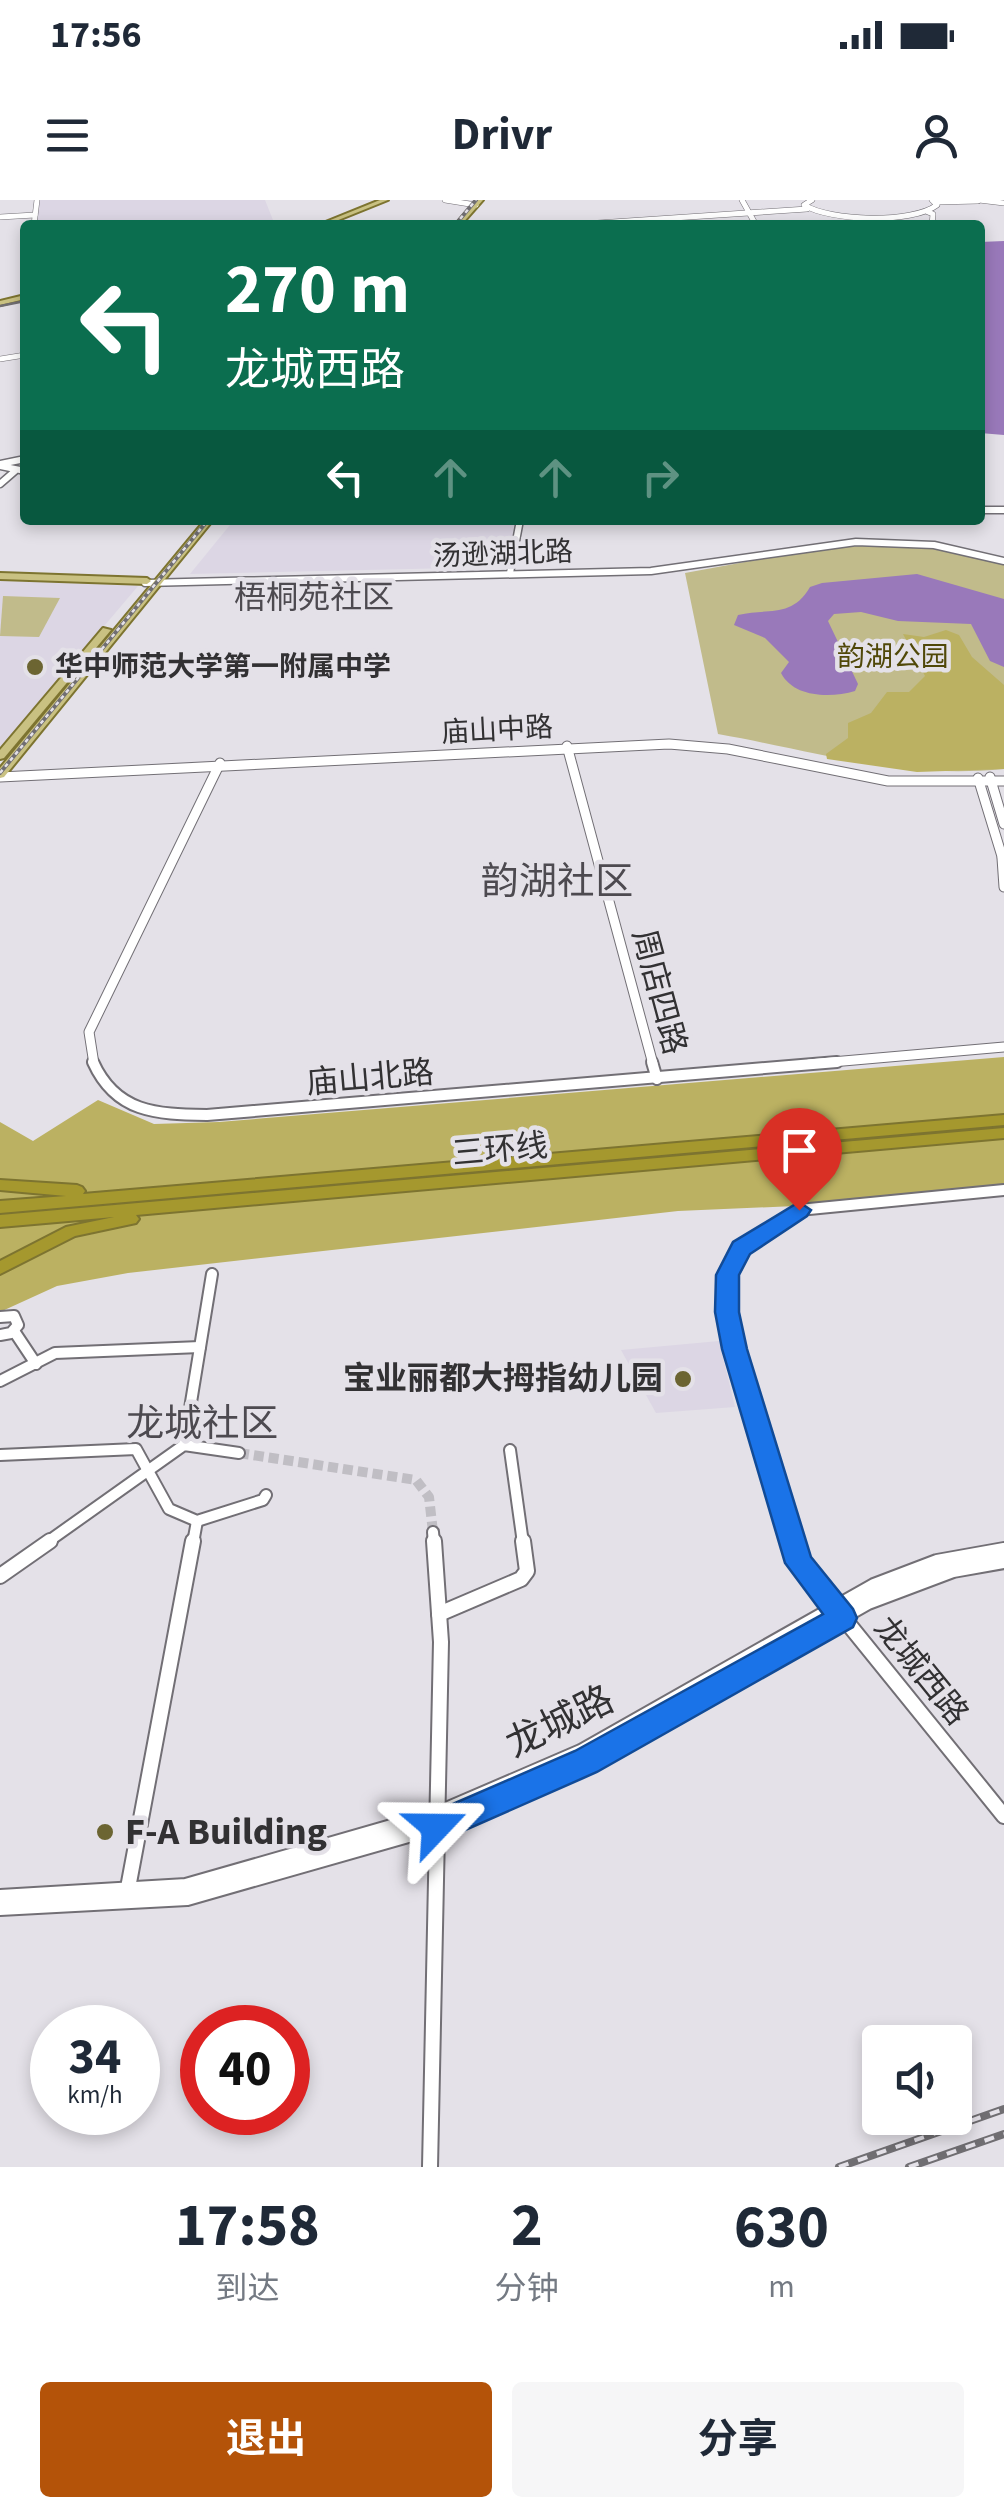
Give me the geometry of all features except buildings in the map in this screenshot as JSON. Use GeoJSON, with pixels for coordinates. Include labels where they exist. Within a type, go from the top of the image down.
{"type":"FeatureCollection","features":[{"type":"Feature","properties":{"kind":"highway","name":"三环线"},"geometry":{"type":"LineString","coordinates":[[0,1203],[360,1177],[1004,1120]]}},
{"type":"Feature","properties":{"kind":"highway","name":"三环线"},"geometry":{"type":"LineString","coordinates":[[0,1221],[1004,1133]]}},
{"type":"Feature","properties":{"kind":"highway"},"geometry":{"type":"LineString","coordinates":[[0,1203],[252,1178],[360,1177]]}},
{"type":"Feature","properties":{"kind":"highway"},"geometry":{"type":"LineString","coordinates":[[0,1185],[38,1191],[95,1191]]}},
{"type":"Feature","properties":{"kind":"highway"},"geometry":{"type":"LineString","coordinates":[[0,1268],[71,1231],[260,1199]]}},
{"type":"Feature","properties":{"kind":"main road"},"geometry":{"type":"LineString","coordinates":[[338,220],[388,200]]}},
{"type":"Feature","properties":{"kind":"main road"},"geometry":{"type":"LineString","coordinates":[[452,220],[472,202]]}},
{"type":"Feature","properties":{"kind":"main road"},"geometry":{"type":"LineString","coordinates":[[0,775],[194,525]]}},
{"type":"Feature","properties":{"kind":"main road"},"geometry":{"type":"LineString","coordinates":[[0,756],[204,525]]}},
{"type":"Feature","properties":{"kind":"main road","name":"汤逊湖北路"},"geometry":{"type":"LineString","coordinates":[[0,577],[151,582]]}},
{"type":"Feature","properties":{"kind":"street"},"geometry":{"type":"LineString","coordinates":[[35,220],[38,200]]}},
{"type":"Feature","properties":{"kind":"street"},"geometry":{"type":"LineString","coordinates":[[446,200],[472,202]]}},
{"type":"Feature","properties":{"kind":"street"},"geometry":{"type":"LineString","coordinates":[[742,200],[754,220]]}},
{"type":"Feature","properties":{"kind":"street"},"geometry":{"type":"LineString","coordinates":[[812,200],[804,206],[825,216],[928,212],[935,209],[934,201],[1004,203]]}},
{"type":"Feature","properties":{"kind":"street"},"geometry":{"type":"LineString","coordinates":[[645,220],[808,209]]}},
{"type":"Feature","properties":{"kind":"street"},"geometry":{"type":"LineString","coordinates":[[928,212],[933,214],[932,220]]}},
{"type":"Feature","properties":{"kind":"street"},"geometry":{"type":"LineString","coordinates":[[0,217],[36,215]]}},
{"type":"Feature","properties":{"kind":"street"},"geometry":{"type":"LineString","coordinates":[[847,216],[851,220]]}},
{"type":"Feature","properties":{"kind":"street"},"geometry":{"type":"LineString","coordinates":[[0,465],[20,472]]}},
{"type":"Feature","properties":{"kind":"street"},"geometry":{"type":"LineString","coordinates":[[0,484],[15,472]]}},
{"type":"Feature","properties":{"kind":"street"},"geometry":{"type":"LineString","coordinates":[[510,573],[519,525]]}},
{"type":"Feature","properties":{"kind":"street","name":"汤逊湖北路"},"geometry":{"type":"LineString","coordinates":[[151,582],[510,573],[696,563],[853,538],[945,542],[1004,558]]}},
{"type":"Feature","properties":{"kind":"street","name":"汤逊湖北路"},"geometry":{"type":"LineString","coordinates":[[151,582],[651,572],[856,542],[934,545],[1004,558]]}},
{"type":"Feature","properties":{"kind":"street","name":"庙山中路"},"geometry":{"type":"LineString","coordinates":[[0,775],[567,747],[705,744],[739,748],[858,777],[980,781]]}},
{"type":"Feature","properties":{"kind":"street","name":"周店四路"},"geometry":{"type":"LineString","coordinates":[[567,747],[657,1079]]}},
{"type":"Feature","properties":{"kind":"street","name":"庙山北路"},"geometry":{"type":"LineString","coordinates":[[220,765],[89,1032],[90,1055],[102,1086],[127,1103],[170,1116],[232,1115],[1004,1047]]}},
{"type":"Feature","properties":{"kind":"street"},"geometry":{"type":"LineString","coordinates":[[1004,778],[980,781],[1003,860],[1004,886]]}},
{"type":"Feature","properties":{"kind":"street"},"geometry":{"type":"LineString","coordinates":[[991,780],[1004,824]]}},
{"type":"Feature","properties":{"kind":"street","name":"龙城西路"},"geometry":{"type":"LineString","coordinates":[[1004,1190],[799,1210],[742,1248],[728,1275],[727,1312],[734,1349],[799,1563],[1004,1816]]}},
{"type":"Feature","properties":{"kind":"street"},"geometry":{"type":"LineString","coordinates":[[184,1445],[212,1274]]}},
{"type":"Feature","properties":{"kind":"street"},"geometry":{"type":"LineString","coordinates":[[0,1317],[17,1318],[14,1331],[36,1364]]}},
{"type":"Feature","properties":{"kind":"street"},"geometry":{"type":"LineString","coordinates":[[0,1335],[14,1331]]}},
{"type":"Feature","properties":{"kind":"street"},"geometry":{"type":"LineString","coordinates":[[0,1381],[56,1354],[200,1347]]}},
{"type":"Feature","properties":{"kind":"street"},"geometry":{"type":"LineString","coordinates":[[0,1576],[184,1445],[239,1454]]}},
{"type":"Feature","properties":{"kind":"street"},"geometry":{"type":"LineString","coordinates":[[0,1454],[136,1448],[169,1509],[197,1521],[266,1496]]}},
{"type":"Feature","properties":{"kind":"street"},"geometry":{"type":"LineString","coordinates":[[439,1614],[521,1579],[527,1571],[510,1450]]}},
{"type":"Feature","properties":{"kind":"street"},"geometry":{"type":"LineString","coordinates":[[128,1888],[197,1521]]}},
{"type":"Feature","properties":{"kind":"street"},"geometry":{"type":"LineString","coordinates":[[430,2167],[439,1614],[434,1532]]}},
{"type":"Feature","properties":{"kind":"street","name":"龙城路"},"geometry":{"type":"LineString","coordinates":[[840,1614],[860,1591],[892,1576],[948,1559],[1004,1550]]}},
{"type":"Feature","properties":{"kind":"street","name":"龙城路"},"geometry":{"type":"LineString","coordinates":[[0,1908],[187,1898],[437,1821],[586,1762],[840,1614],[915,1582],[1004,1561]]}},
{"type":"Feature","properties":{"kind":"street","name":"龙城路"},"geometry":{"type":"LineString","coordinates":[[0,1897],[186,1886],[437,1821]]}},
{"type":"Feature","properties":{"kind":"shaded area"},"geometry":{"type":"Polygon","coordinates":[[[39,200],[265,200],[273,220],[37,220],[39,200]]]}},
{"type":"Feature","properties":{"kind":"shaded area"},"geometry":{"type":"Polygon","coordinates":[[[1004,241],[1004,435],[985,433],[985,242],[1004,241]]]}},
{"type":"Feature","properties":{"kind":"shaded area"},"geometry":{"type":"Polygon","coordinates":[[[230,525],[514,525],[507,562],[498,567],[190,574],[230,525]]]}},
{"type":"Feature","properties":{"kind":"shaded area"},"geometry":{"type":"Polygon","coordinates":[[[917,574],[1004,599],[1004,667],[990,661],[971,624],[898,621],[861,612],[834,614],[828,621],[858,684],[855,691],[814,694],[787,681],[781,673],[789,662],[765,638],[734,625],[738,615],[787,608],[810,587],[822,583],[917,574]]]}},
{"type":"Feature","properties":{"kind":"shaded area","name":"华中师范大学第一附属中学"},"geometry":{"type":"Polygon","coordinates":[[[0,581],[138,586],[0,749],[0,581]]]}},
{"type":"Feature","properties":{"kind":"shaded area"},"geometry":{"type":"Polygon","coordinates":[[[946,630],[959,635],[972,657],[1004,685],[1004,769],[917,772],[827,759],[826,754],[848,738],[848,723],[871,713],[887,692],[909,692],[925,676],[903,634],[924,637],[946,630]]]}},
{"type":"Feature","properties":{"kind":"shaded area"},"geometry":{"type":"Polygon","coordinates":[[[1004,1057],[1004,1186],[795,1206],[678,1211],[128,1273],[57,1286],[0,1312],[0,1122],[33,1141],[98,1100],[154,1124],[219,1122],[1004,1057]]]}},
{"type":"Feature","properties":{"kind":"shaded area","name":"宝业丽都大拇指幼儿园"},"geometry":{"type":"Polygon","coordinates":[[[719,1341],[735,1407],[656,1413],[621,1350],[719,1341]]]}},
{"type":"Feature","properties":{"kind":"green space","name":"韵湖公园"},"geometry":{"type":"Polygon","coordinates":[[[826,547],[937,548],[1004,563],[1004,769],[893,767],[718,734],[685,573],[826,547]]]}},
{"type":"Feature","properties":{"kind":"green space"},"geometry":{"type":"Polygon","coordinates":[[[3,596],[60,598],[39,637],[0,636],[3,596]]]}},
{"type":"Feature","properties":{"kind":"tunnel"},"geometry":{"type":"LineString","coordinates":[[239,1453],[416,1480],[429,1497],[433,1532]]}},
{"type":"Feature","properties":{"kind":"tram line"},"geometry":{"type":"LineString","coordinates":[[0,306],[20,302]]}},
{"type":"Feature","properties":{"kind":"railway"},"geometry":{"type":"LineString","coordinates":[[459,220],[476,200]]}},
{"type":"Feature","properties":{"kind":"railway"},"geometry":{"type":"LineString","coordinates":[[0,773],[204,525]]}},
{"type":"Feature","properties":{"kind":"railway"},"geometry":{"type":"LineString","coordinates":[[839,2167],[1004,2109]]}},
{"type":"Feature","properties":{"kind":"railway"},"geometry":{"type":"LineString","coordinates":[[909,2167],[1004,2134]]}},
{"type":"Feature","properties":{"kind":"place","name":"华中师范大学第一附属中学"},"geometry":{"type":"Point","coordinates":[35,667]}},
{"type":"Feature","properties":{"kind":"place","name":"宝业丽都大拇指幼儿园"},"geometry":{"type":"Point","coordinates":[683,1379]}},
{"type":"Feature","properties":{"kind":"place","name":"F-A Building"},"geometry":{"type":"Point","coordinates":[105,1832]}},
{"type":"Feature","properties":{"kind":"district","name":"梧桐苑社区"},"geometry":{"type":"Point","coordinates":[314,598]}},
{"type":"Feature","properties":{"kind":"district","name":"韵湖社区"},"geometry":{"type":"Point","coordinates":[557,882]}},
{"type":"Feature","properties":{"kind":"district","name":"龙城社区"},"geometry":{"type":"Point","coordinates":[202,1424]}},
{"type":"Feature","properties":{"kind":"route"},"geometry":{"type":"LineString","coordinates":[[436,1827],[586,1762],[843,1618],[799,1563],[734,1349],[727,1312],[728,1275],[742,1248],[799,1210]]}}]}
